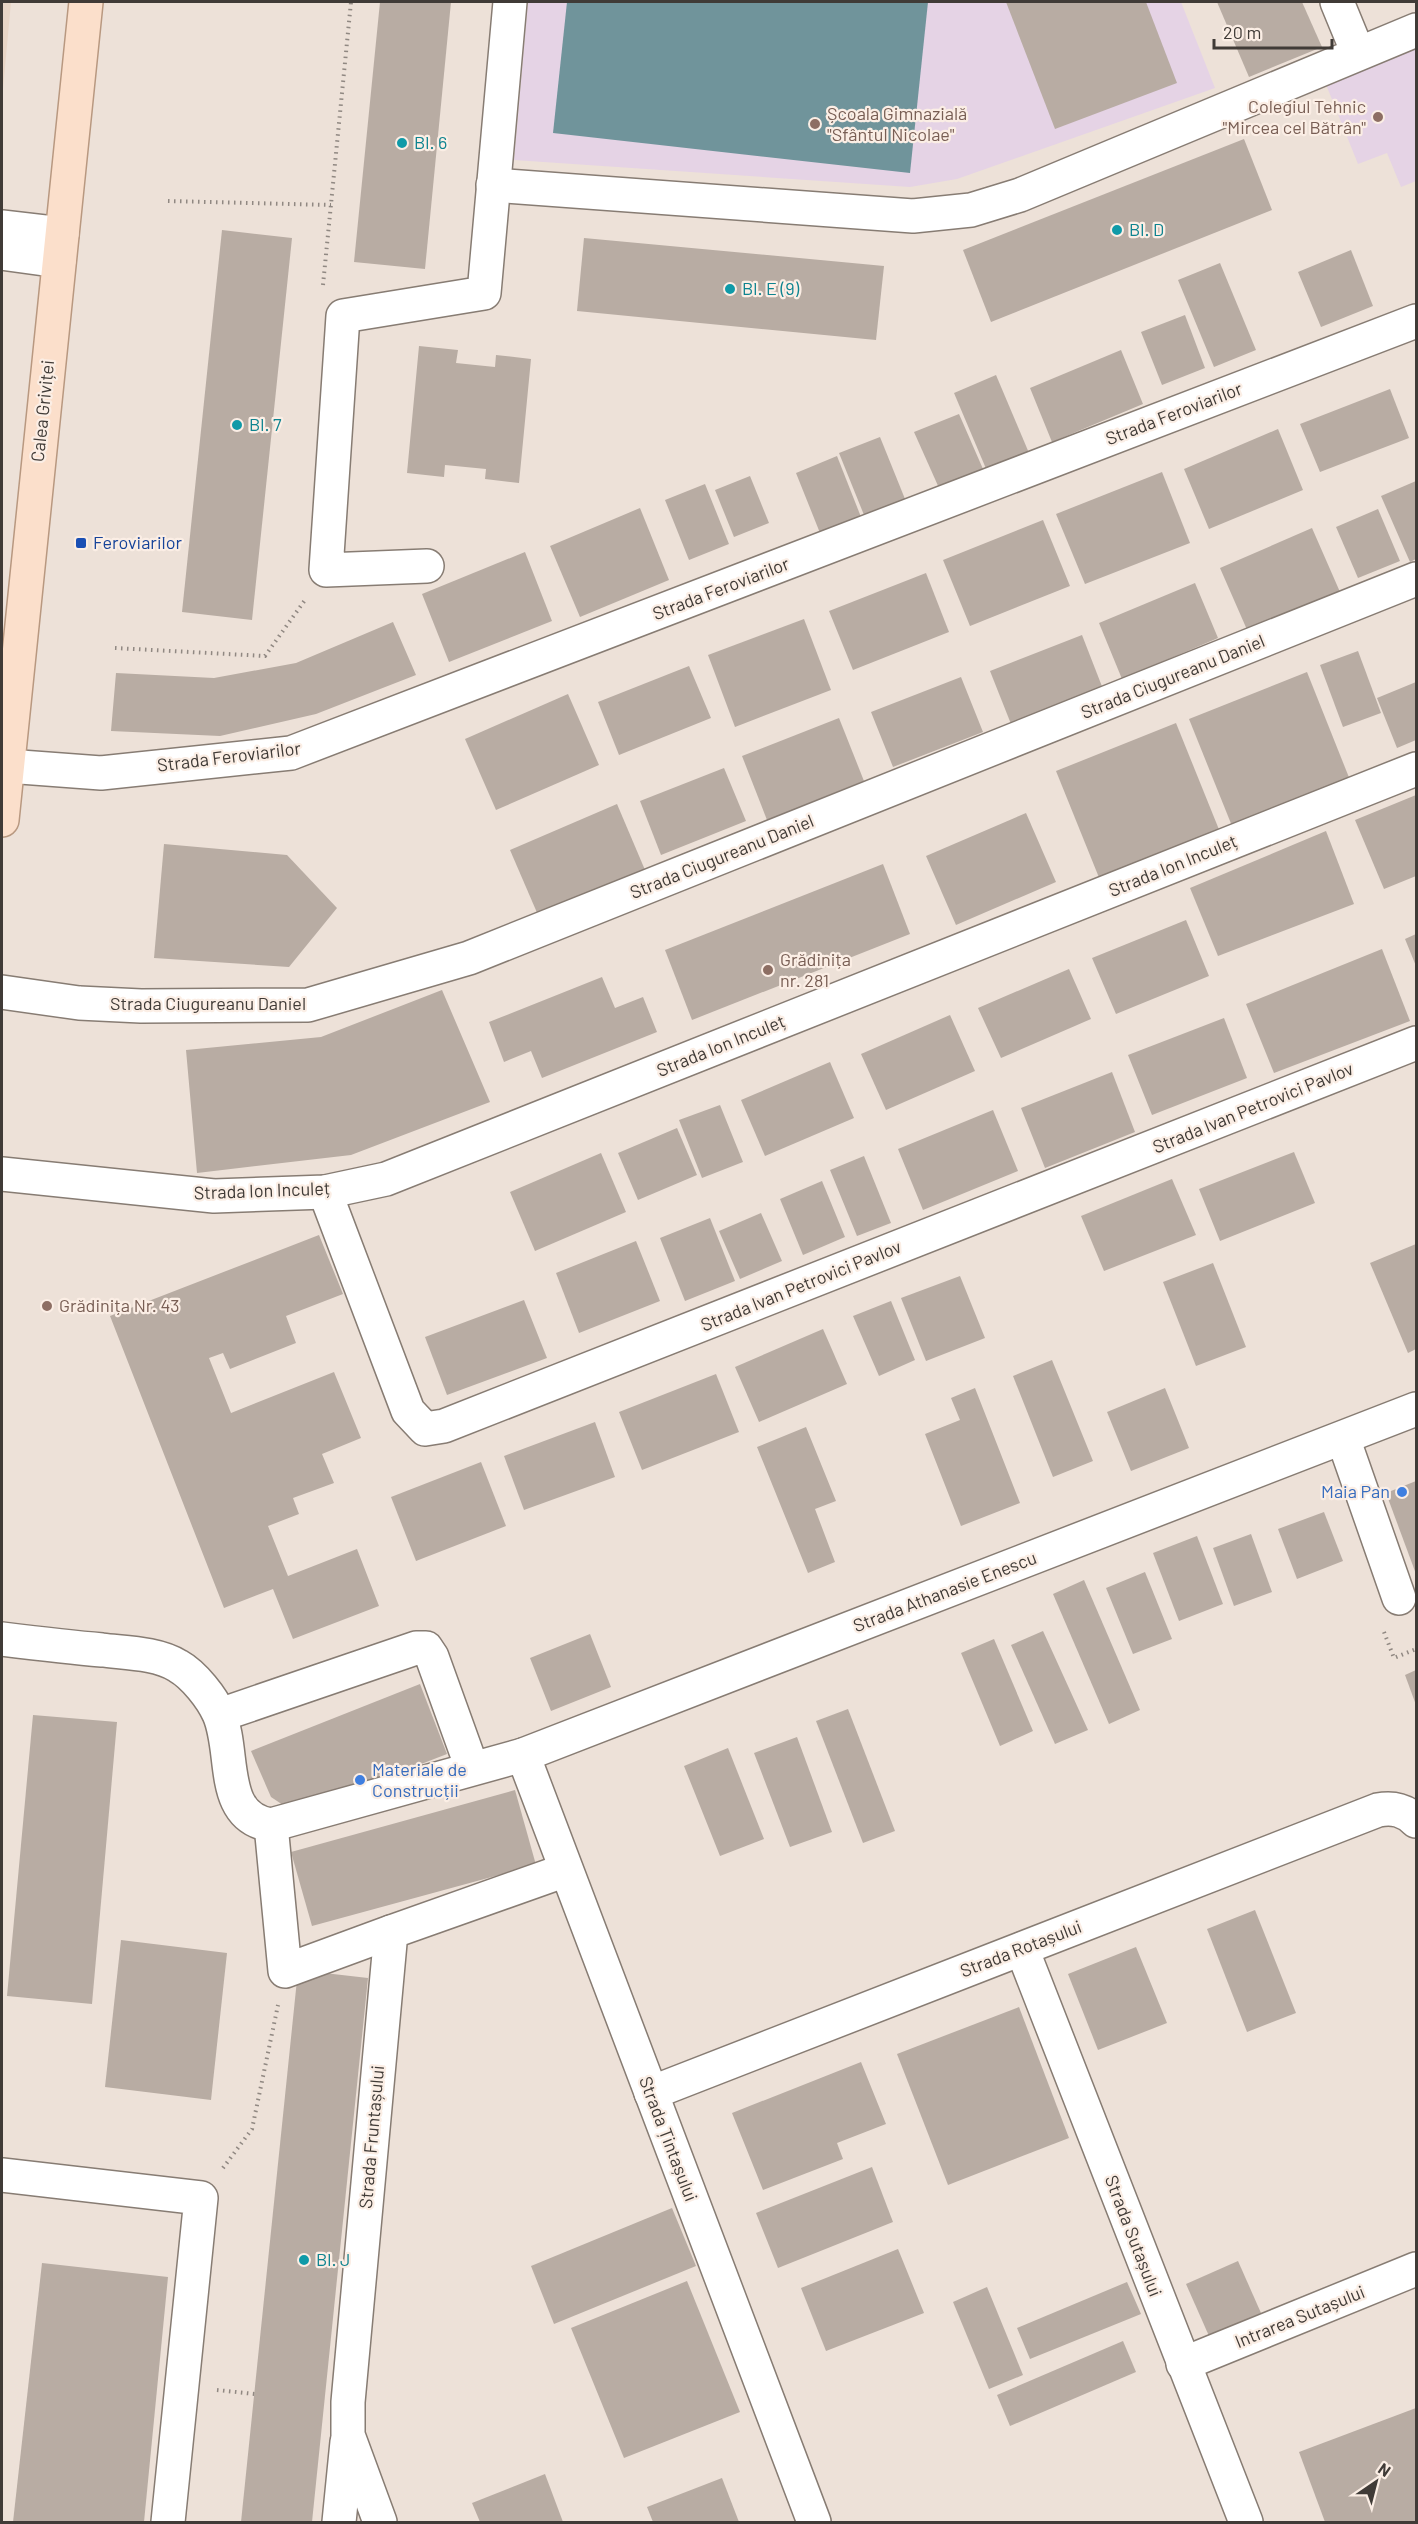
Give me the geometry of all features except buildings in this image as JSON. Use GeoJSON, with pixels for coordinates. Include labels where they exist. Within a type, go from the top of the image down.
{"type":"FeatureCollection","features":[{"type":"Feature","properties":{"kind":"main road","name":"Calea Griviței"},"geometry":{"type":"LineString","coordinates":[[2,820],[86,2]]}},
{"type":"Feature","properties":{"kind":"street"},"geometry":{"type":"LineString","coordinates":[[427,566],[326,570],[343,316],[484,293],[510,2]]}},
{"type":"Feature","properties":{"kind":"street"},"geometry":{"type":"LineString","coordinates":[[1337,2],[1358,53]]}},
{"type":"Feature","properties":{"kind":"street"},"geometry":{"type":"LineString","coordinates":[[493,185],[913,216],[971,210],[1020,195],[1416,30]]}},
{"type":"Feature","properties":{"kind":"street"},"geometry":{"type":"LineString","coordinates":[[2,226],[60,247]]}},
{"type":"Feature","properties":{"kind":"street"},"geometry":{"type":"LineString","coordinates":[[2,253],[60,247]]}},
{"type":"Feature","properties":{"kind":"street","name":"Strada Feroviarilor"},"geometry":{"type":"LineString","coordinates":[[7,766],[101,773],[291,753],[1416,321]]}},
{"type":"Feature","properties":{"kind":"street","name":"Strada Ciugureanu Daniel"},"geometry":{"type":"LineString","coordinates":[[2,992],[79,1003],[141,1006],[308,1005],[469,958],[1416,579]]}},
{"type":"Feature","properties":{"kind":"street","name":"Strada Ion Inculeț"},"geometry":{"type":"LineString","coordinates":[[2,1174],[214,1196],[325,1192],[386,1179],[1416,769]]}},
{"type":"Feature","properties":{"kind":"street","name":"Strada Ivan Petrovici Pavlov"},"geometry":{"type":"LineString","coordinates":[[325,1192],[408,1411],[424,1429],[444,1426],[1416,1044]]}},
{"type":"Feature","properties":{"kind":"street","name":"Strada Athanasie Enescu"},"geometry":{"type":"LineString","coordinates":[[271,1825],[523,1755],[1416,1409]]}},
{"type":"Feature","properties":{"kind":"street"},"geometry":{"type":"LineString","coordinates":[[1343,1438],[1399,1598]]}},
{"type":"Feature","properties":{"kind":"street"},"geometry":{"type":"LineString","coordinates":[[2,1639],[158,1658],[178,1665],[194,1678],[220,1715],[237,1804],[258,1823],[271,1825],[285,1971],[566,1870]]}},
{"type":"Feature","properties":{"kind":"street"},"geometry":{"type":"LineString","coordinates":[[220,1715],[416,1648],[426,1648],[432,1657],[472,1768]]}},
{"type":"Feature","properties":{"kind":"street","name":"Strada Țintașului"},"geometry":{"type":"LineString","coordinates":[[523,1755],[814,2523]]}},
{"type":"Feature","properties":{"kind":"street","name":"Strada Rotașului"},"geometry":{"type":"LineString","coordinates":[[651,2093],[1378,1810],[1404,1815]]}},
{"type":"Feature","properties":{"kind":"street","name":"Strada Fruntașului"},"geometry":{"type":"LineString","coordinates":[[380,2523],[348,2435],[348,2402],[391,1932]]}},
{"type":"Feature","properties":{"kind":"street","name":"Strada Sutașului"},"geometry":{"type":"LineString","coordinates":[[1022,1949],[1246,2523]]}},
{"type":"Feature","properties":{"kind":"street"},"geometry":{"type":"LineString","coordinates":[[2,2175],[201,2198],[168,2523]]}},
{"type":"Feature","properties":{"kind":"street","name":"Intrarea Sutașului"},"geometry":{"type":"LineString","coordinates":[[1183,2364],[1416,2269]]}},
{"type":"Feature","properties":{"kind":"street"},"geometry":{"type":"LineString","coordinates":[[339,2523],[348,2435]]}},
{"type":"Feature","properties":{"kind":"path"},"geometry":{"type":"LineString","coordinates":[[343,316],[322,283],[351,2]]}},
{"type":"Feature","properties":{"kind":"path"},"geometry":{"type":"LineString","coordinates":[[168,201],[330,205]]}},
{"type":"Feature","properties":{"kind":"path"},"geometry":{"type":"LineString","coordinates":[[115,648],[265,656],[326,570]]}},
{"type":"Feature","properties":{"kind":"path"},"geometry":{"type":"LineString","coordinates":[[201,2198],[252,2129],[285,1971]]}},
{"type":"Feature","properties":{"kind":"shaded area"},"geometry":{"type":"Polygon","coordinates":[[[2,2],[11,2],[2,100],[2,2]]]}},
{"type":"Feature","properties":{"kind":"shaded area","name":"Școala Gimnazială \"Sfântul Nicolae\""},"geometry":{"type":"Polygon","coordinates":[[[528,2],[1181,2],[1215,88],[957,179],[910,187],[514,160],[528,2]]]}},
{"type":"Feature","properties":{"kind":"shaded area","name":"Colegiul Tehnic \"Mircea cel Bătrân\""},"geometry":{"type":"Polygon","coordinates":[[[1416,45],[1416,181],[1401,187],[1387,153],[1358,164],[1325,82],[1416,45]]]}},
{"type":"Feature","properties":{"kind":"water"},"geometry":{"type":"Polygon","coordinates":[[[567,2],[928,2],[910,173],[553,133],[567,2]]]}},
{"type":"Feature","properties":{"kind":"place","name":"Colegiul Tehnic \"Mircea cel Bătrân\""},"geometry":{"type":"Point","coordinates":[1378,117]}},
{"type":"Feature","properties":{"kind":"place","name":"Școala Gimnazială \"Sfântul Nicolae\""},"geometry":{"type":"Point","coordinates":[815,124]}},
{"type":"Feature","properties":{"kind":"place","name":"Bl. 6"},"geometry":{"type":"Point","coordinates":[402,143]}},
{"type":"Feature","properties":{"kind":"place","name":"Bl. D"},"geometry":{"type":"Point","coordinates":[1117,230]}},
{"type":"Feature","properties":{"kind":"place","name":"Bl. E (9)"},"geometry":{"type":"Point","coordinates":[730,289]}},
{"type":"Feature","properties":{"kind":"place","name":"Bl. 7"},"geometry":{"type":"Point","coordinates":[237,425]}},
{"type":"Feature","properties":{"kind":"place","name":"Feroviarilor"},"geometry":{"type":"Point","coordinates":[81,543]}},
{"type":"Feature","properties":{"kind":"place","name":"Grădinița nr. 281"},"geometry":{"type":"Point","coordinates":[768,970]}},
{"type":"Feature","properties":{"kind":"place","name":"Grădinița Nr. 43"},"geometry":{"type":"Point","coordinates":[47,1306]}},
{"type":"Feature","properties":{"kind":"place","name":"Maia Pan"},"geometry":{"type":"Point","coordinates":[1402,1492]}},
{"type":"Feature","properties":{"kind":"place","name":"Materiale de Construcții"},"geometry":{"type":"Point","coordinates":[360,1780]}},
{"type":"Feature","properties":{"kind":"place","name":"Bl. J"},"geometry":{"type":"Point","coordinates":[304,2260]}}]}
